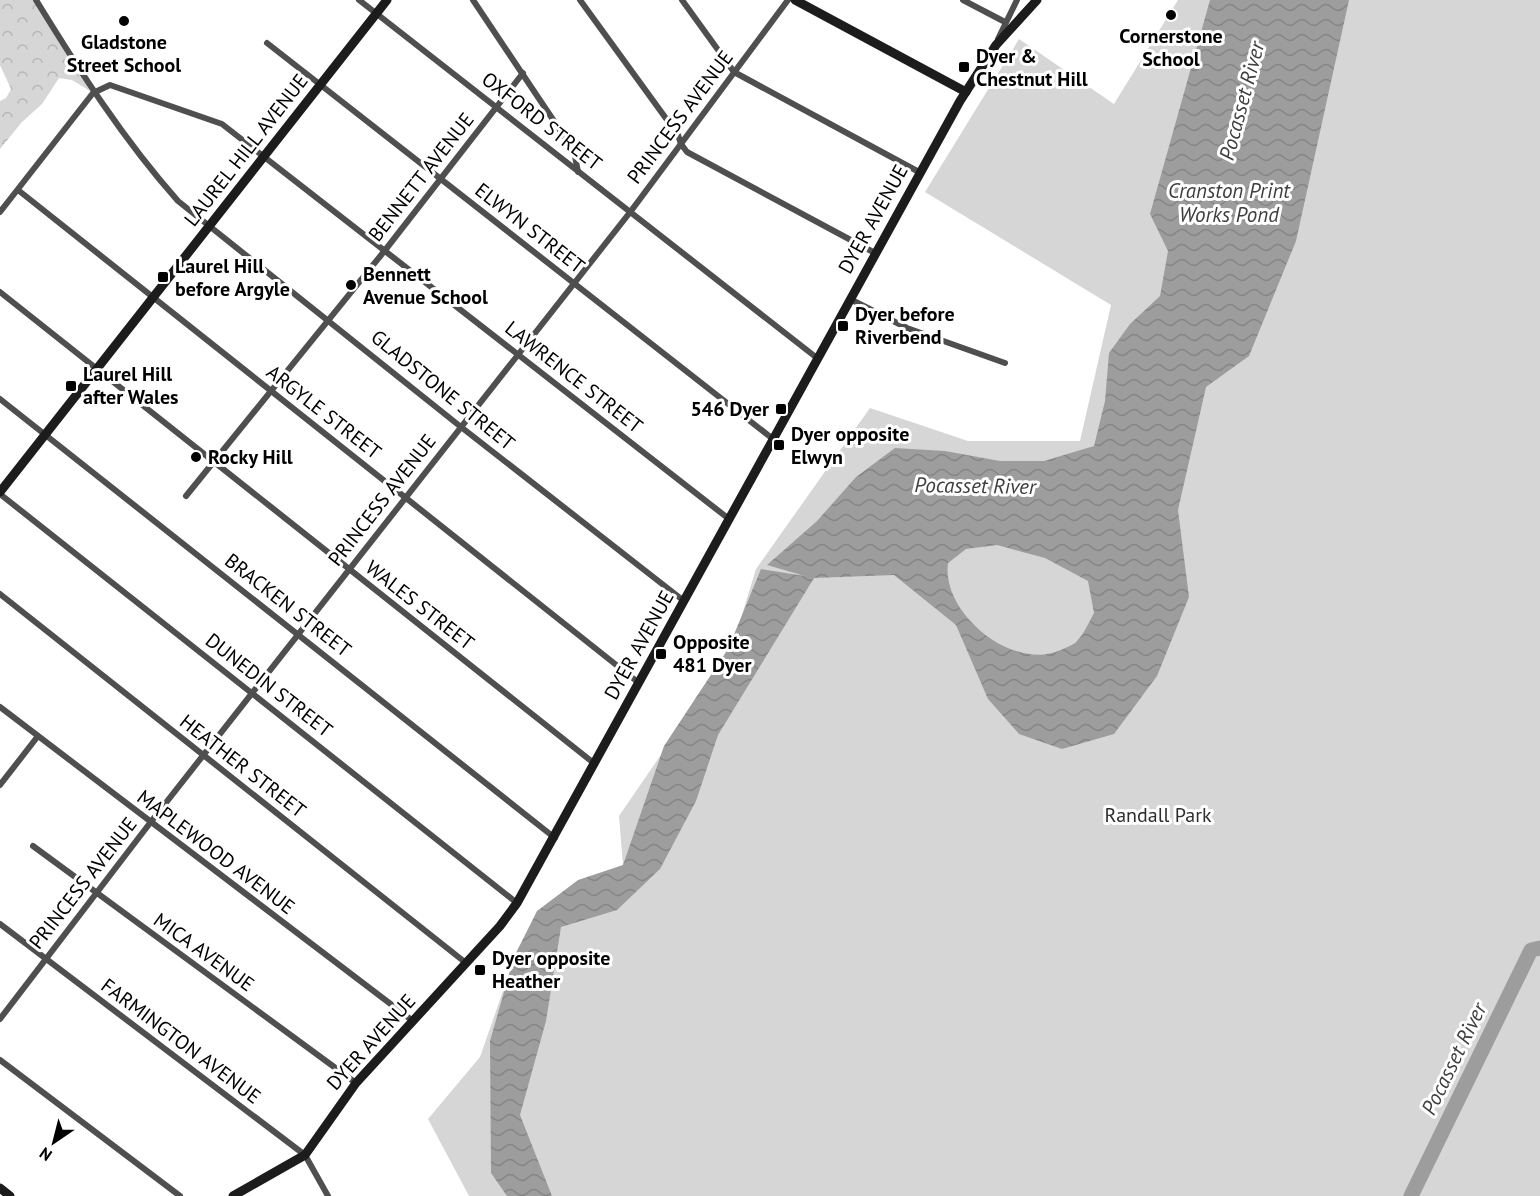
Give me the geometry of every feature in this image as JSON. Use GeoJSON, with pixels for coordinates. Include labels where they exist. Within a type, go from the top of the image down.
{"type":"FeatureCollection","features":[{"type":"Feature","properties":{"kind":"main road","name":"LAUREL HILL AVENUE"},"geometry":{"type":"LineString","coordinates":[[0,493],[387,0]]}},
{"type":"Feature","properties":{"kind":"main road"},"geometry":{"type":"LineString","coordinates":[[795,0],[966,92]]}},
{"type":"Feature","properties":{"kind":"main road","name":"DYER AVENUE"},"geometry":{"type":"LineString","coordinates":[[233,1196],[305,1155],[356,1083],[466,963],[517,903],[555,838],[919,172],[996,45],[1037,0]]}},
{"type":"Feature","properties":{"kind":"main road"},"geometry":{"type":"LineString","coordinates":[[0,1188],[10,1196]]}},
{"type":"Feature","properties":{"kind":"street","name":"GLADSTONE STREET"},"geometry":{"type":"LineString","coordinates":[[36,0],[93,93],[152,172],[177,201],[684,601]]}},
{"type":"Feature","properties":{"kind":"street","name":"OXFORD STREET"},"geometry":{"type":"LineString","coordinates":[[359,0],[498,106],[578,172],[818,358]]}},
{"type":"Feature","properties":{"kind":"street"},"geometry":{"type":"LineString","coordinates":[[473,0],[574,151],[578,172]]}},
{"type":"Feature","properties":{"kind":"street"},"geometry":{"type":"LineString","coordinates":[[580,0],[678,135],[687,152],[875,253]]}},
{"type":"Feature","properties":{"kind":"street"},"geometry":{"type":"LineString","coordinates":[[682,0],[734,72],[919,172]]}},
{"type":"Feature","properties":{"kind":"street","name":"PRINCESS AVENUE"},"geometry":{"type":"LineString","coordinates":[[0,1019],[150,823],[631,211],[788,0]]}},
{"type":"Feature","properties":{"kind":"street"},"geometry":{"type":"LineString","coordinates":[[963,0],[1005,22]]}},
{"type":"Feature","properties":{"kind":"street","name":"DYER AVENUE"},"geometry":{"type":"LineString","coordinates":[[996,45],[1017,0]]}},
{"type":"Feature","properties":{"kind":"street","name":"ELWYN STREET"},"geometry":{"type":"LineString","coordinates":[[267,43],[773,439]]}},
{"type":"Feature","properties":{"kind":"street","name":"BENNETT AVENUE"},"geometry":{"type":"LineString","coordinates":[[186,496],[386,249],[522,73]]}},
{"type":"Feature","properties":{"kind":"street","name":"LAWRENCE STREET"},"geometry":{"type":"LineString","coordinates":[[93,93],[110,85],[222,124],[386,249],[729,519]]}},
{"type":"Feature","properties":{"kind":"street"},"geometry":{"type":"LineString","coordinates":[[0,212],[93,93]]}},
{"type":"Feature","properties":{"kind":"street","name":"ARGYLE STREET"},"geometry":{"type":"LineString","coordinates":[[18,190],[639,683]]}},
{"type":"Feature","properties":{"kind":"street","name":"WALES STREET"},"geometry":{"type":"LineString","coordinates":[[0,292],[595,764]]}},
{"type":"Feature","properties":{"kind":"street"},"geometry":{"type":"LineString","coordinates":[[850,299],[907,328],[1005,363]]}},
{"type":"Feature","properties":{"kind":"street","name":"BRACKEN STREET"},"geometry":{"type":"LineString","coordinates":[[0,399],[555,838]]}},
{"type":"Feature","properties":{"kind":"street","name":"DUNEDIN STREET"},"geometry":{"type":"LineString","coordinates":[[0,493],[517,903]]}},
{"type":"Feature","properties":{"kind":"street","name":"HEATHER STREET"},"geometry":{"type":"LineString","coordinates":[[0,594],[466,963]]}},
{"type":"Feature","properties":{"kind":"street","name":"MAPLEWOOD AVENUE"},"geometry":{"type":"LineString","coordinates":[[0,707],[413,1021]]}},
{"type":"Feature","properties":{"kind":"street"},"geometry":{"type":"LineString","coordinates":[[0,785],[38,736]]}},
{"type":"Feature","properties":{"kind":"street","name":"MICA AVENUE"},"geometry":{"type":"LineString","coordinates":[[33,846],[356,1083]]}},
{"type":"Feature","properties":{"kind":"street","name":"FARMINGTON AVENUE"},"geometry":{"type":"LineString","coordinates":[[0,924],[305,1155],[328,1196]]}},
{"type":"Feature","properties":{"kind":"street"},"geometry":{"type":"LineString","coordinates":[[0,1060],[180,1196]]}},
{"type":"Feature","properties":{"kind":"green space"},"geometry":{"type":"Polygon","coordinates":[[[0,0],[39,0],[90,91],[72,80],[59,78],[42,104],[22,122],[0,149],[0,101],[6,98],[11,89],[0,65],[0,0]]]}},
{"type":"Feature","properties":{"kind":"green space","name":"Randall Park"},"geometry":{"type":"Polygon","coordinates":[[[1178,0],[1540,0],[1540,1196],[469,1196],[428,1119],[480,1057],[518,948],[551,901],[623,865],[619,816],[730,654],[756,569],[870,408],[968,441],[1080,441],[1111,305],[925,192],[1019,39],[1114,104],[1178,0]]]}},
{"type":"Feature","properties":{"kind":"water","name":"Cranston Print Works Pond"},"geometry":{"type":"Polygon","coordinates":[[[1210,0],[1349,0],[1296,241],[1249,356],[1206,387],[1178,510],[1189,597],[1157,676],[1114,734],[1062,749],[1019,734],[988,699],[956,625],[894,575],[814,578],[718,735],[696,801],[660,869],[617,910],[561,927],[546,1021],[520,1115],[552,1196],[507,1196],[491,1173],[490,1041],[514,957],[537,911],[578,880],[623,865],[664,746],[728,649],[761,569],[805,576],[767,565],[817,521],[856,477],[895,448],[945,451],[1000,461],[1044,461],[1094,446],[1105,401],[1109,353],[1130,324],[1160,296],[1168,251],[1150,214],[1210,0]],[[997,545],[966,549],[948,563],[949,582],[956,601],[968,618],[984,634],[1022,653],[1042,655],[1061,650],[1077,641],[1094,613],[1088,581],[1045,558],[997,545]]]}},
{"type":"Feature","properties":{"kind":"waterway","name":"Pocasset River"},"geometry":{"type":"LineString","coordinates":[[1411,1196],[1531,950],[1540,948]]}},
{"type":"Feature","properties":{"kind":"place","name":"Cornerstone School"},"geometry":{"type":"Point","coordinates":[1171,15]}},
{"type":"Feature","properties":{"kind":"place","name":"Gladstone Street School"},"geometry":{"type":"Point","coordinates":[124,21]}},
{"type":"Feature","properties":{"kind":"place","name":"Dyer & Chestnut Hill"},"geometry":{"type":"Point","coordinates":[964,67]}},
{"type":"Feature","properties":{"kind":"place","name":"Laurel Hill before Argyle"},"geometry":{"type":"Point","coordinates":[163,277]}},
{"type":"Feature","properties":{"kind":"place","name":"Bennett Avenue School"},"geometry":{"type":"Point","coordinates":[351,285]}},
{"type":"Feature","properties":{"kind":"place","name":"Dyer before Riverbend"},"geometry":{"type":"Point","coordinates":[843,326]}},
{"type":"Feature","properties":{"kind":"place","name":"Laurel Hill after Wales"},"geometry":{"type":"Point","coordinates":[71,386]}},
{"type":"Feature","properties":{"kind":"place","name":"546 Dyer"},"geometry":{"type":"Point","coordinates":[781,409]}},
{"type":"Feature","properties":{"kind":"place","name":"Dyer opposite Elwyn"},"geometry":{"type":"Point","coordinates":[779,445]}},
{"type":"Feature","properties":{"kind":"place","name":"Rocky Hill"},"geometry":{"type":"Point","coordinates":[196,457]}},
{"type":"Feature","properties":{"kind":"place","name":"Opposite 481 Dyer"},"geometry":{"type":"Point","coordinates":[661,654]}},
{"type":"Feature","properties":{"kind":"place","name":"Dyer opposite Heather"},"geometry":{"type":"Point","coordinates":[480,970]}}]}
